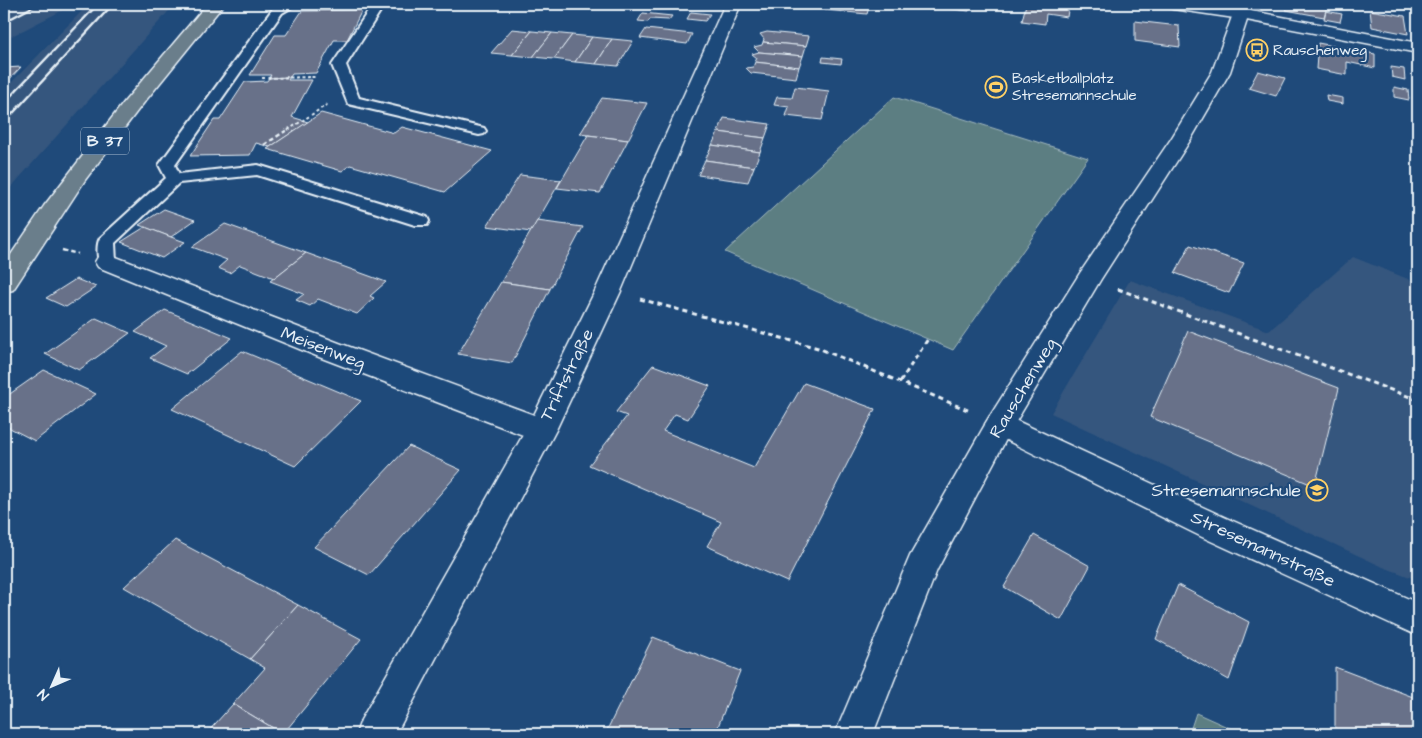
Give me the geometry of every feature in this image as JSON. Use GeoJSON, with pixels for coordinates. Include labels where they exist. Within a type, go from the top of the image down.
{"type":"FeatureCollection","features":[{"type":"Feature","properties":{"kind":"main road","name":"B 37"},"geometry":{"type":"LineString","coordinates":[[4,284],[30,242],[138,96],[216,4]]}},
{"type":"Feature","properties":{"kind":"street","name":"Triftstraße"},"geometry":{"type":"LineString","coordinates":[[376,734],[541,430],[608,291],[733,4]]}},
{"type":"Feature","properties":{"kind":"street"},"geometry":{"type":"LineString","coordinates":[[1173,4],[1244,9],[1418,48]]}},
{"type":"Feature","properties":{"kind":"street","name":"Rauschenweg"},"geometry":{"type":"LineString","coordinates":[[854,734],[922,566],[1000,424],[1089,279],[1181,139],[1221,72],[1244,9]]}},
{"type":"Feature","properties":{"kind":"street","name":"Meisenweg"},"geometry":{"type":"LineString","coordinates":[[107,262],[329,350],[541,430]]}},
{"type":"Feature","properties":{"kind":"street","name":"Stresemannstraße"},"geometry":{"type":"LineString","coordinates":[[1000,424],[1213,527],[1418,620]]}},
{"type":"Feature","properties":{"kind":"lane"},"geometry":{"type":"LineString","coordinates":[[174,179],[167,165],[278,10],[291,4]]}},
{"type":"Feature","properties":{"kind":"lane"},"geometry":{"type":"LineString","coordinates":[[370,4],[375,10],[339,65],[354,101],[480,131]]}},
{"type":"Feature","properties":{"kind":"lane"},"geometry":{"type":"LineString","coordinates":[[107,262],[106,242],[174,179],[258,170],[421,221]]}},
{"type":"Feature","properties":{"kind":"path"},"geometry":{"type":"LineString","coordinates":[[269,78],[290,77]]}},
{"type":"Feature","properties":{"kind":"path"},"geometry":{"type":"LineString","coordinates":[[264,145],[303,120]]}},
{"type":"Feature","properties":{"kind":"path"},"geometry":{"type":"LineString","coordinates":[[30,242],[107,262]]}},
{"type":"Feature","properties":{"kind":"path"},"geometry":{"type":"LineString","coordinates":[[1089,279],[1418,400]]}},
{"type":"Feature","properties":{"kind":"path"},"geometry":{"type":"LineString","coordinates":[[608,291],[818,348],[1000,424]]}},
{"type":"Feature","properties":{"kind":"path"},"geometry":{"type":"LineString","coordinates":[[900,382],[928,339]]}},
{"type":"Feature","properties":{"kind":"shaded area"},"geometry":{"type":"Polygon","coordinates":[[[75,4],[4,40],[4,5],[75,4]]]}},
{"type":"Feature","properties":{"kind":"shaded area"},"geometry":{"type":"Polygon","coordinates":[[[89,4],[175,4],[4,195],[4,90],[89,4]]]}},
{"type":"Feature","properties":{"kind":"shaded area","name":"Stresemannschule"},"geometry":{"type":"Polygon","coordinates":[[[1353,257],[1418,283],[1418,580],[1383,567],[1051,413],[1130,280],[1269,331],[1353,257]]]}},
{"type":"Feature","properties":{"kind":"green space"},"geometry":{"type":"Polygon","coordinates":[[[894,97],[1088,158],[953,350],[725,252],[894,97]]]}},
{"type":"Feature","properties":{"kind":"green space"},"geometry":{"type":"Polygon","coordinates":[[[1196,713],[1243,734],[1189,734],[1196,713]]]}},
{"type":"Feature","properties":{"kind":"building"},"geometry":{"type":"Polygon","coordinates":[[[827,4],[870,4],[867,14],[825,10],[827,4]]]}},
{"type":"Feature","properties":{"kind":"building"},"geometry":{"type":"Polygon","coordinates":[[[935,4],[970,4],[969,11],[935,7],[935,4]]]}},
{"type":"Feature","properties":{"kind":"building"},"geometry":{"type":"Polygon","coordinates":[[[1026,4],[1069,4],[1067,17],[1046,14],[1045,24],[1022,21],[1026,4]]]}},
{"type":"Feature","properties":{"kind":"building"},"geometry":{"type":"Polygon","coordinates":[[[1288,4],[1327,6],[1324,17],[1286,10],[1288,4]]]}},
{"type":"Feature","properties":{"kind":"building"},"geometry":{"type":"Polygon","coordinates":[[[1401,4],[1418,4],[1418,10],[1401,7],[1401,4]]]}},
{"type":"Feature","properties":{"kind":"building"},"geometry":{"type":"Polygon","coordinates":[[[362,10],[347,40],[334,40],[316,73],[292,74],[290,77],[269,78],[271,75],[250,75],[275,35],[286,35],[302,11],[362,10]]]}},
{"type":"Feature","properties":{"kind":"building"},"geometry":{"type":"Polygon","coordinates":[[[1370,10],[1405,16],[1408,34],[1372,27],[1370,10]]]}},
{"type":"Feature","properties":{"kind":"building"},"geometry":{"type":"Polygon","coordinates":[[[1326,11],[1342,14],[1340,22],[1324,19],[1326,11]]]}},
{"type":"Feature","properties":{"kind":"building"},"geometry":{"type":"Polygon","coordinates":[[[691,12],[710,14],[705,21],[687,19],[691,12]]]}},
{"type":"Feature","properties":{"kind":"building"},"geometry":{"type":"Polygon","coordinates":[[[643,13],[672,16],[669,20],[650,19],[648,22],[638,21],[643,13]]]}},
{"type":"Feature","properties":{"kind":"building"},"geometry":{"type":"Polygon","coordinates":[[[1135,21],[1179,26],[1180,47],[1135,41],[1135,21]]]}},
{"type":"Feature","properties":{"kind":"building"},"geometry":{"type":"Polygon","coordinates":[[[512,29],[532,31],[512,55],[491,53],[512,29]]]}},
{"type":"Feature","properties":{"kind":"building"},"geometry":{"type":"Polygon","coordinates":[[[646,29],[692,34],[687,44],[640,38],[646,29]]]}},
{"type":"Feature","properties":{"kind":"building"},"geometry":{"type":"Polygon","coordinates":[[[532,31],[552,33],[533,57],[512,55],[532,31]]]}},
{"type":"Feature","properties":{"kind":"building"},"geometry":{"type":"Polygon","coordinates":[[[767,32],[809,36],[806,46],[763,42],[764,39],[760,34],[767,32]]]}},
{"type":"Feature","properties":{"kind":"building"},"geometry":{"type":"Polygon","coordinates":[[[552,33],[572,35],[554,59],[533,57],[552,33]]]}},
{"type":"Feature","properties":{"kind":"building"},"geometry":{"type":"Polygon","coordinates":[[[572,35],[592,37],[575,62],[554,59],[572,35]]]}},
{"type":"Feature","properties":{"kind":"building"},"geometry":{"type":"Polygon","coordinates":[[[592,37],[612,39],[596,64],[575,62],[592,37]]]}},
{"type":"Feature","properties":{"kind":"building"},"geometry":{"type":"Polygon","coordinates":[[[612,39],[633,41],[618,66],[596,64],[612,39]]]}},
{"type":"Feature","properties":{"kind":"building"},"geometry":{"type":"Polygon","coordinates":[[[763,42],[806,46],[803,56],[759,52],[754,47],[762,45],[763,42]]]}},
{"type":"Feature","properties":{"kind":"building"},"geometry":{"type":"Polygon","coordinates":[[[1318,43],[1375,54],[1375,68],[1347,62],[1347,75],[1316,69],[1318,43]]]}},
{"type":"Feature","properties":{"kind":"building"},"geometry":{"type":"Polygon","coordinates":[[[759,52],[803,56],[799,67],[755,62],[757,58],[752,54],[759,52]]]}},
{"type":"Feature","properties":{"kind":"building"},"geometry":{"type":"Polygon","coordinates":[[[823,57],[842,59],[841,64],[822,62],[823,57]]]}},
{"type":"Feature","properties":{"kind":"building"},"geometry":{"type":"Polygon","coordinates":[[[755,62],[799,67],[796,78],[751,73],[746,68],[753,67],[755,62]]]}},
{"type":"Feature","properties":{"kind":"building"},"geometry":{"type":"Polygon","coordinates":[[[21,67],[4,85],[4,68],[21,67]]]}},
{"type":"Feature","properties":{"kind":"building"},"geometry":{"type":"Polygon","coordinates":[[[1391,67],[1404,69],[1405,80],[1392,77],[1391,67]]]}},
{"type":"Feature","properties":{"kind":"building"},"geometry":{"type":"Polygon","coordinates":[[[1258,71],[1285,78],[1276,96],[1249,88],[1258,71]]]}},
{"type":"Feature","properties":{"kind":"building"},"geometry":{"type":"Polygon","coordinates":[[[290,77],[288,80],[312,80],[292,117],[308,122],[270,147],[256,143],[250,155],[190,156],[214,120],[220,120],[245,82],[290,77]]]}},
{"type":"Feature","properties":{"kind":"building"},"geometry":{"type":"Polygon","coordinates":[[[795,87],[829,91],[822,120],[786,116],[789,107],[774,105],[777,97],[792,98],[795,87]]]}},
{"type":"Feature","properties":{"kind":"building"},"geometry":{"type":"Polygon","coordinates":[[[1394,87],[1408,90],[1409,100],[1394,97],[1394,87]]]}},
{"type":"Feature","properties":{"kind":"building"},"geometry":{"type":"Polygon","coordinates":[[[1326,95],[1343,98],[1343,104],[1327,101],[1326,95]]]}},
{"type":"Feature","properties":{"kind":"building"},"geometry":{"type":"Polygon","coordinates":[[[602,98],[647,103],[628,140],[580,134],[602,98]]]}},
{"type":"Feature","properties":{"kind":"building"},"geometry":{"type":"Polygon","coordinates":[[[321,113],[394,133],[402,127],[492,151],[445,192],[350,165],[342,171],[267,149],[321,113]]]}},
{"type":"Feature","properties":{"kind":"building"},"geometry":{"type":"Polygon","coordinates":[[[724,118],[770,124],[765,138],[718,132],[724,118]]]}},
{"type":"Feature","properties":{"kind":"building"},"geometry":{"type":"Polygon","coordinates":[[[718,132],[765,138],[760,152],[712,145],[718,132]]]}},
{"type":"Feature","properties":{"kind":"building"},"geometry":{"type":"Polygon","coordinates":[[[588,135],[628,140],[600,193],[557,188],[588,135]]]}},
{"type":"Feature","properties":{"kind":"building"},"geometry":{"type":"Polygon","coordinates":[[[712,145],[760,152],[754,167],[705,160],[712,145]]]}},
{"type":"Feature","properties":{"kind":"building"},"geometry":{"type":"Polygon","coordinates":[[[705,160],[754,167],[748,182],[698,175],[705,160]]]}},
{"type":"Feature","properties":{"kind":"building"},"geometry":{"type":"Polygon","coordinates":[[[520,175],[561,180],[531,232],[487,226],[520,175]]]}},
{"type":"Feature","properties":{"kind":"building"},"geometry":{"type":"Polygon","coordinates":[[[164,209],[195,220],[171,237],[139,225],[164,209]]]}},
{"type":"Feature","properties":{"kind":"building"},"geometry":{"type":"Polygon","coordinates":[[[537,221],[583,227],[550,289],[501,282],[537,221]]]}},
{"type":"Feature","properties":{"kind":"building"},"geometry":{"type":"Polygon","coordinates":[[[225,224],[306,253],[274,278],[240,265],[230,273],[218,268],[227,260],[192,247],[225,224]]]}},
{"type":"Feature","properties":{"kind":"building"},"geometry":{"type":"Polygon","coordinates":[[[145,227],[185,242],[162,258],[121,242],[145,227]]]}},
{"type":"Feature","properties":{"kind":"building"},"geometry":{"type":"Polygon","coordinates":[[[1190,245],[1244,263],[1229,293],[1175,273],[1190,245]]]}},
{"type":"Feature","properties":{"kind":"building"},"geometry":{"type":"Polygon","coordinates":[[[306,253],[386,282],[370,296],[374,298],[357,314],[318,299],[310,306],[296,300],[304,294],[270,281],[306,253]]]}},
{"type":"Feature","properties":{"kind":"building"},"geometry":{"type":"Polygon","coordinates":[[[76,279],[96,287],[66,307],[46,298],[76,279]]]}},
{"type":"Feature","properties":{"kind":"building"},"geometry":{"type":"Polygon","coordinates":[[[501,282],[550,289],[512,363],[458,354],[501,282]]]}},
{"type":"Feature","properties":{"kind":"building"},"geometry":{"type":"Polygon","coordinates":[[[165,310],[232,338],[187,374],[150,358],[166,346],[135,332],[165,310]]]}},
{"type":"Feature","properties":{"kind":"building"},"geometry":{"type":"Polygon","coordinates":[[[96,318],[130,333],[79,370],[45,354],[96,318]]]}},
{"type":"Feature","properties":{"kind":"building"},"geometry":{"type":"Polygon","coordinates":[[[1188,331],[1339,388],[1315,486],[1150,417],[1188,331]]]}},
{"type":"Feature","properties":{"kind":"building"},"geometry":{"type":"Polygon","coordinates":[[[242,351],[361,401],[295,466],[172,409],[242,351]]]}},
{"type":"Feature","properties":{"kind":"building"},"geometry":{"type":"Polygon","coordinates":[[[653,365],[710,386],[688,419],[675,414],[663,431],[754,468],[804,383],[875,409],[787,582],[707,546],[721,522],[589,465],[627,416],[616,412],[653,365]]]}},
{"type":"Feature","properties":{"kind":"building"},"geometry":{"type":"Polygon","coordinates":[[[44,370],[96,394],[35,441],[4,425],[4,398],[44,370]]]}},
{"type":"Feature","properties":{"kind":"building"},"geometry":{"type":"Polygon","coordinates":[[[409,446],[461,470],[369,575],[314,547],[409,446]]]}},
{"type":"Feature","properties":{"kind":"building"},"geometry":{"type":"Polygon","coordinates":[[[1034,535],[1090,566],[1061,620],[1004,587],[1034,535]]]}},
{"type":"Feature","properties":{"kind":"building"},"geometry":{"type":"Polygon","coordinates":[[[175,540],[298,605],[250,659],[124,587],[175,540]]]}},
{"type":"Feature","properties":{"kind":"building"},"geometry":{"type":"Polygon","coordinates":[[[1178,585],[1249,622],[1229,680],[1156,639],[1178,585]]]}},
{"type":"Feature","properties":{"kind":"building"},"geometry":{"type":"Polygon","coordinates":[[[298,605],[361,639],[283,734],[233,704],[265,668],[250,659],[298,605]]]}},
{"type":"Feature","properties":{"kind":"building"},"geometry":{"type":"Polygon","coordinates":[[[653,637],[740,671],[715,734],[605,734],[653,637]]]}},
{"type":"Feature","properties":{"kind":"building"},"geometry":{"type":"Polygon","coordinates":[[[1335,667],[1413,697],[1415,734],[1335,734],[1335,667]]]}},
{"type":"Feature","properties":{"kind":"building"},"geometry":{"type":"Polygon","coordinates":[[[233,704],[283,734],[206,734],[233,704]]]}},
{"type":"Feature","properties":{"kind":"railway"},"geometry":{"type":"LineString","coordinates":[[4,22],[38,4]]}},
{"type":"Feature","properties":{"kind":"railway"},"geometry":{"type":"LineString","coordinates":[[4,103],[98,4]]}},
{"type":"Feature","properties":{"kind":"railway"},"geometry":{"type":"LineString","coordinates":[[4,123],[113,4]]}},
{"type":"Feature","properties":{"kind":"place","name":"Rauschenweg"},"geometry":{"type":"Point","coordinates":[1257,50]}},
{"type":"Feature","properties":{"kind":"place","name":"Basketballplatz Stresemannschule"},"geometry":{"type":"Point","coordinates":[996,87]}},
{"type":"Feature","properties":{"kind":"place","name":"Stresemannschule"},"geometry":{"type":"Point","coordinates":[1317,490]}}]}
